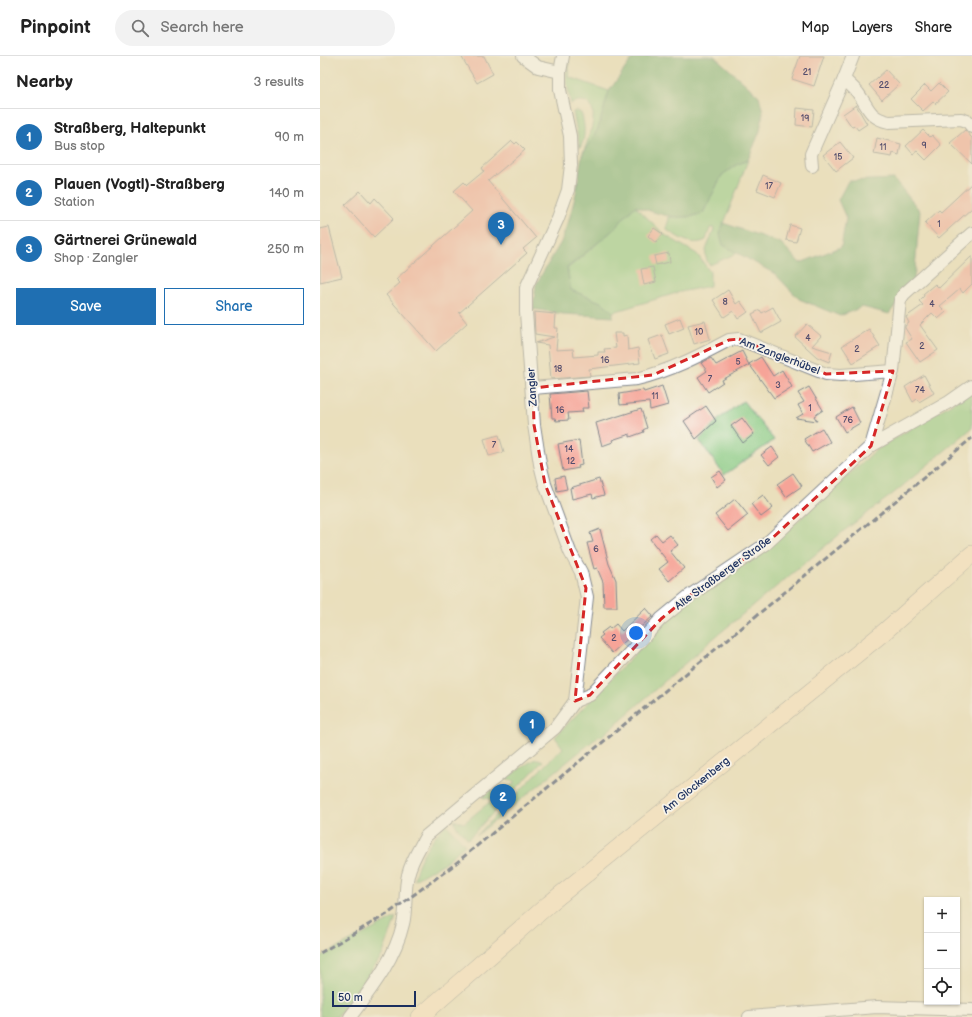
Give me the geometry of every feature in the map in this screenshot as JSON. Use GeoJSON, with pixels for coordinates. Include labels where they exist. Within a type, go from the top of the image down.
{"type":"FeatureCollection","features":[{"type":"Feature","properties":{"kind":"main road","name":"Am Glockenberg"},"geometry":{"type":"LineString","coordinates":[[420,1017],[549,904],[884,632],[972,554]]}},
{"type":"Feature","properties":{"kind":"street"},"geometry":{"type":"LineString","coordinates":[[523,56],[538,67],[560,72]]}},
{"type":"Feature","properties":{"kind":"street","name":"Zangler"},"geometry":{"type":"LineString","coordinates":[[563,56],[560,72],[560,90],[570,136],[571,165],[568,190],[558,218],[526,288],[526,312],[533,388],[534,425],[540,464],[570,552],[581,572],[586,588],[587,597],[575,701]]}},
{"type":"Feature","properties":{"kind":"street"},"geometry":{"type":"LineString","coordinates":[[812,166],[811,154],[853,56]]}},
{"type":"Feature","properties":{"kind":"street"},"geometry":{"type":"LineString","coordinates":[[844,79],[857,93],[871,115],[879,120],[889,122],[961,119],[967,121],[972,127]]}},
{"type":"Feature","properties":{"kind":"street"},"geometry":{"type":"LineString","coordinates":[[871,446],[892,371],[900,300],[904,294],[972,234]]}},
{"type":"Feature","properties":{"kind":"street","name":"Am Zanglerhübel"},"geometry":{"type":"LineString","coordinates":[[533,388],[637,379],[653,376],[674,369],[729,340],[739,339],[826,374],[841,376],[892,371]]}},
{"type":"Feature","properties":{"kind":"street","name":"Alte Straßberger Straße"},"geometry":{"type":"LineString","coordinates":[[350,1017],[372,988],[398,942],[404,923],[408,875],[415,854],[426,836],[555,728],[575,701],[590,695],[660,619],[689,596],[766,544],[871,446],[950,402],[972,386]]}},
{"type":"Feature","properties":{"kind":"street"},"geometry":{"type":"LineString","coordinates":[[750,1017],[877,1007],[972,1010]]}},
{"type":"Feature","properties":{"kind":"highlighted area"},"geometry":{"type":"Polygon","coordinates":[[[739,339],[826,374],[893,371],[871,446],[766,544],[689,596],[661,619],[590,695],[575,701],[586,588],[545,484],[534,425],[533,388],[653,375],[729,340],[739,339]]]}},
{"type":"Feature","properties":{"kind":"green space"},"geometry":{"type":"Polygon","coordinates":[[[634,56],[714,56],[759,96],[763,112],[760,131],[748,160],[736,165],[722,175],[703,213],[694,216],[677,217],[635,206],[612,231],[567,268],[571,290],[603,303],[613,312],[613,317],[563,314],[533,309],[536,284],[561,242],[569,220],[576,193],[582,155],[598,129],[609,91],[634,56]]]}},
{"type":"Feature","properties":{"kind":"green space"},"geometry":{"type":"Polygon","coordinates":[[[569,62],[569,77],[609,91],[598,129],[582,155],[590,135],[593,112],[591,106],[586,102],[578,101],[571,104],[567,78],[569,62]]]}},
{"type":"Feature","properties":{"kind":"green space"},"geometry":{"type":"Polygon","coordinates":[[[577,111],[581,113],[584,126],[584,136],[580,148],[573,112],[577,111]]]}},
{"type":"Feature","properties":{"kind":"green space"},"geometry":{"type":"Polygon","coordinates":[[[748,160],[720,234],[723,245],[737,253],[710,265],[707,260],[706,251],[714,228],[710,228],[706,240],[696,243],[686,241],[667,230],[668,217],[691,217],[703,213],[722,175],[736,165],[748,160]]]}},
{"type":"Feature","properties":{"kind":"green space"},"geometry":{"type":"Polygon","coordinates":[[[894,179],[920,211],[914,281],[889,314],[862,307],[840,316],[799,299],[775,274],[723,245],[720,234],[723,223],[781,243],[800,263],[841,247],[846,218],[838,200],[848,181],[894,179]]]}},
{"type":"Feature","properties":{"kind":"green space"},"geometry":{"type":"Polygon","coordinates":[[[635,206],[665,235],[697,254],[710,272],[710,286],[680,292],[613,312],[603,303],[571,290],[567,269],[612,231],[635,206]]]}},
{"type":"Feature","properties":{"kind":"green space"},"geometry":{"type":"Polygon","coordinates":[[[972,391],[972,428],[714,638],[601,737],[599,736],[476,836],[563,748],[555,737],[678,609],[770,546],[876,450],[972,391]]]}},
{"type":"Feature","properties":{"kind":"green space"},"geometry":{"type":"Polygon","coordinates":[[[743,401],[774,440],[724,475],[699,440],[720,418],[743,401]]]}},
{"type":"Feature","properties":{"kind":"green space"},"geometry":{"type":"Polygon","coordinates":[[[539,759],[543,761],[468,839],[456,826],[454,820],[464,823],[492,800],[482,797],[492,790],[501,793],[516,782],[506,778],[533,760],[539,759]]]}},
{"type":"Feature","properties":{"kind":"green space"},"geometry":{"type":"Polygon","coordinates":[[[446,824],[465,845],[444,863],[414,880],[418,864],[426,850],[446,824]]]}},
{"type":"Feature","properties":{"kind":"green space"},"geometry":{"type":"Polygon","coordinates":[[[396,917],[382,956],[337,1017],[320,1017],[320,957],[396,917]]]}},
{"type":"Feature","properties":{"kind":"building"},"geometry":{"type":"Polygon","coordinates":[[[461,56],[484,56],[493,74],[477,83],[461,56]]]}},
{"type":"Feature","properties":{"kind":"building"},"geometry":{"type":"Polygon","coordinates":[[[800,56],[824,56],[814,86],[792,79],[800,56]]]}},
{"type":"Feature","properties":{"kind":"building"},"geometry":{"type":"Polygon","coordinates":[[[886,70],[899,84],[882,100],[869,85],[886,70]]]}},
{"type":"Feature","properties":{"kind":"building"},"geometry":{"type":"Polygon","coordinates":[[[939,83],[948,92],[935,104],[933,102],[923,111],[911,99],[925,85],[931,91],[939,83]]]}},
{"type":"Feature","properties":{"kind":"building"},"geometry":{"type":"Polygon","coordinates":[[[856,105],[867,124],[858,130],[855,126],[852,127],[843,114],[856,105]]]}},
{"type":"Feature","properties":{"kind":"building"},"geometry":{"type":"Polygon","coordinates":[[[797,108],[814,110],[812,127],[796,125],[797,108]]]}},
{"type":"Feature","properties":{"kind":"building"},"geometry":{"type":"Polygon","coordinates":[[[923,130],[930,137],[932,135],[941,145],[926,160],[917,151],[913,154],[906,146],[923,130]]]}},
{"type":"Feature","properties":{"kind":"building"},"geometry":{"type":"Polygon","coordinates":[[[965,130],[972,138],[972,164],[950,143],[965,130]]]}},
{"type":"Feature","properties":{"kind":"building"},"geometry":{"type":"Polygon","coordinates":[[[877,138],[901,144],[899,155],[893,153],[892,157],[874,154],[877,138]]]}},
{"type":"Feature","properties":{"kind":"building"},"geometry":{"type":"Polygon","coordinates":[[[512,141],[515,144],[517,142],[525,150],[488,181],[536,238],[523,249],[527,253],[459,313],[467,323],[436,351],[386,295],[400,283],[396,279],[472,211],[454,191],[464,182],[467,185],[484,171],[482,168],[512,141]]]}},
{"type":"Feature","properties":{"kind":"building"},"geometry":{"type":"Polygon","coordinates":[[[840,142],[853,158],[836,171],[823,155],[840,142]]]}},
{"type":"Feature","properties":{"kind":"building"},"geometry":{"type":"Polygon","coordinates":[[[763,175],[781,183],[775,197],[757,190],[763,175]]]}},
{"type":"Feature","properties":{"kind":"building"},"geometry":{"type":"Polygon","coordinates":[[[972,183],[972,208],[939,238],[925,223],[939,210],[941,212],[972,183]]]}},
{"type":"Feature","properties":{"kind":"building"},"geometry":{"type":"Polygon","coordinates":[[[360,191],[371,203],[375,198],[394,218],[374,237],[345,205],[360,191]]]}},
{"type":"Feature","properties":{"kind":"building"},"geometry":{"type":"Polygon","coordinates":[[[790,225],[800,228],[796,242],[786,240],[790,225]]]}},
{"type":"Feature","properties":{"kind":"building"},"geometry":{"type":"Polygon","coordinates":[[[329,227],[342,277],[320,282],[320,229],[329,227]]]}},
{"type":"Feature","properties":{"kind":"building"},"geometry":{"type":"Polygon","coordinates":[[[654,228],[663,234],[656,243],[648,236],[654,228]]]}},
{"type":"Feature","properties":{"kind":"building"},"geometry":{"type":"Polygon","coordinates":[[[669,253],[670,262],[656,265],[654,256],[669,253]]]}},
{"type":"Feature","properties":{"kind":"building"},"geometry":{"type":"Polygon","coordinates":[[[972,256],[972,284],[963,293],[960,289],[940,306],[946,312],[938,319],[932,313],[920,325],[938,350],[920,362],[906,342],[912,339],[905,328],[905,326],[909,323],[906,317],[923,305],[919,301],[924,296],[923,294],[935,284],[939,288],[972,256]]]}},
{"type":"Feature","properties":{"kind":"building"},"geometry":{"type":"Polygon","coordinates":[[[653,267],[656,282],[644,285],[641,269],[653,267]]]}},
{"type":"Feature","properties":{"kind":"building"},"geometry":{"type":"Polygon","coordinates":[[[728,290],[736,304],[740,301],[748,312],[738,319],[733,311],[724,317],[713,300],[728,290]]]}},
{"type":"Feature","properties":{"kind":"building"},"geometry":{"type":"Polygon","coordinates":[[[773,307],[781,322],[761,333],[752,314],[760,310],[762,313],[773,307]]]}},
{"type":"Feature","properties":{"kind":"building"},"geometry":{"type":"Polygon","coordinates":[[[534,312],[556,314],[555,328],[558,328],[556,350],[573,349],[574,357],[598,355],[598,352],[605,352],[604,349],[616,348],[614,333],[623,333],[623,336],[627,335],[628,350],[638,348],[640,363],[589,369],[590,376],[551,379],[548,345],[536,343],[554,337],[535,334],[534,312]]]}},
{"type":"Feature","properties":{"kind":"building"},"geometry":{"type":"Polygon","coordinates":[[[680,318],[684,328],[669,334],[665,324],[680,318]]]}},
{"type":"Feature","properties":{"kind":"building"},"geometry":{"type":"Polygon","coordinates":[[[705,321],[710,339],[694,344],[688,325],[705,321]]]}},
{"type":"Feature","properties":{"kind":"building"},"geometry":{"type":"Polygon","coordinates":[[[807,324],[821,336],[812,346],[832,352],[829,362],[817,357],[795,337],[807,324]]]}},
{"type":"Feature","properties":{"kind":"building"},"geometry":{"type":"Polygon","coordinates":[[[869,329],[880,346],[853,363],[842,346],[869,329]]]}},
{"type":"Feature","properties":{"kind":"building"},"geometry":{"type":"Polygon","coordinates":[[[662,335],[669,354],[655,359],[648,340],[662,335]]]}},
{"type":"Feature","properties":{"kind":"building"},"geometry":{"type":"Polygon","coordinates":[[[742,351],[749,365],[722,380],[723,382],[708,392],[698,377],[707,371],[701,363],[711,358],[716,365],[742,351]]]}},
{"type":"Feature","properties":{"kind":"building"},"geometry":{"type":"Polygon","coordinates":[[[761,357],[773,376],[782,370],[792,387],[774,398],[749,364],[761,357]]]}},
{"type":"Feature","properties":{"kind":"building"},"geometry":{"type":"Polygon","coordinates":[[[924,375],[934,393],[919,402],[917,399],[913,402],[905,387],[924,375]]]}},
{"type":"Feature","properties":{"kind":"building"},"geometry":{"type":"Polygon","coordinates":[[[662,386],[668,405],[650,410],[649,402],[620,405],[619,394],[643,390],[644,392],[662,386]]]}},
{"type":"Feature","properties":{"kind":"building"},"geometry":{"type":"Polygon","coordinates":[[[809,387],[823,410],[814,416],[817,421],[796,418],[803,414],[798,405],[804,402],[798,393],[809,387]]]}},
{"type":"Feature","properties":{"kind":"building"},"geometry":{"type":"Polygon","coordinates":[[[587,391],[589,408],[582,408],[583,412],[568,413],[569,420],[556,421],[555,418],[552,418],[550,394],[587,391]]]}},
{"type":"Feature","properties":{"kind":"building"},"geometry":{"type":"Polygon","coordinates":[[[706,406],[716,421],[696,439],[684,421],[706,406]]]}},
{"type":"Feature","properties":{"kind":"building"},"geometry":{"type":"Polygon","coordinates":[[[852,407],[860,423],[845,432],[836,417],[852,407]]]}},
{"type":"Feature","properties":{"kind":"building"},"geometry":{"type":"Polygon","coordinates":[[[641,409],[647,428],[643,430],[644,432],[630,437],[630,434],[612,440],[613,442],[602,446],[596,423],[641,409]]]}},
{"type":"Feature","properties":{"kind":"building"},"geometry":{"type":"Polygon","coordinates":[[[742,418],[754,434],[743,443],[731,426],[742,418]]]}},
{"type":"Feature","properties":{"kind":"building"},"geometry":{"type":"Polygon","coordinates":[[[822,428],[830,442],[812,452],[804,439],[822,428]]]}},
{"type":"Feature","properties":{"kind":"building"},"geometry":{"type":"Polygon","coordinates":[[[499,435],[504,452],[489,456],[484,439],[499,435]]]}},
{"type":"Feature","properties":{"kind":"building"},"geometry":{"type":"Polygon","coordinates":[[[579,440],[582,465],[578,466],[579,468],[563,471],[558,444],[579,440]]]}},
{"type":"Feature","properties":{"kind":"building"},"geometry":{"type":"Polygon","coordinates":[[[772,447],[779,457],[769,465],[761,455],[772,447]]]}},
{"type":"Feature","properties":{"kind":"building"},"geometry":{"type":"Polygon","coordinates":[[[720,471],[726,480],[717,487],[711,477],[720,471]]]}},
{"type":"Feature","properties":{"kind":"building"},"geometry":{"type":"Polygon","coordinates":[[[793,473],[802,486],[786,497],[777,484],[793,473]]]}},
{"type":"Feature","properties":{"kind":"building"},"geometry":{"type":"Polygon","coordinates":[[[564,476],[567,489],[557,491],[555,478],[564,476]]]}},
{"type":"Feature","properties":{"kind":"building"},"geometry":{"type":"Polygon","coordinates":[[[599,479],[604,495],[593,498],[592,494],[572,499],[570,488],[599,479]]]}},
{"type":"Feature","properties":{"kind":"building"},"geometry":{"type":"Polygon","coordinates":[[[763,495],[773,508],[761,517],[751,504],[763,495]]]}},
{"type":"Feature","properties":{"kind":"building"},"geometry":{"type":"Polygon","coordinates":[[[735,499],[748,515],[728,531],[715,515],[735,499]]]}},
{"type":"Feature","properties":{"kind":"building"},"geometry":{"type":"Polygon","coordinates":[[[600,529],[609,564],[616,580],[617,607],[604,607],[603,582],[597,568],[594,569],[587,543],[593,542],[590,533],[600,529]]]}},
{"type":"Feature","properties":{"kind":"building"},"geometry":{"type":"Polygon","coordinates":[[[656,534],[662,541],[670,535],[678,545],[670,551],[684,568],[669,581],[659,569],[668,562],[650,539],[656,534]]]}},
{"type":"Feature","properties":{"kind":"building"},"geometry":{"type":"Polygon","coordinates":[[[646,608],[653,616],[612,653],[599,638],[603,635],[601,633],[609,627],[610,629],[616,624],[622,631],[646,608]]]}},
{"type":"Feature","properties":{"kind":"railway"},"geometry":{"type":"LineString","coordinates":[[320,953],[389,913],[450,868],[972,438]]}},
{"type":"Feature","properties":{"kind":"place","name":"Gärtnerei Grünewald"},"geometry":{"type":"Point","coordinates":[501,245]}},
{"type":"Feature","properties":{"kind":"place","name":"Straßberg, Haltepunkt"},"geometry":{"type":"Point","coordinates":[532,744]}},
{"type":"Feature","properties":{"kind":"place","name":"Plauen (Vogtl)-Straßberg"},"geometry":{"type":"Point","coordinates":[503,817]}}]}
